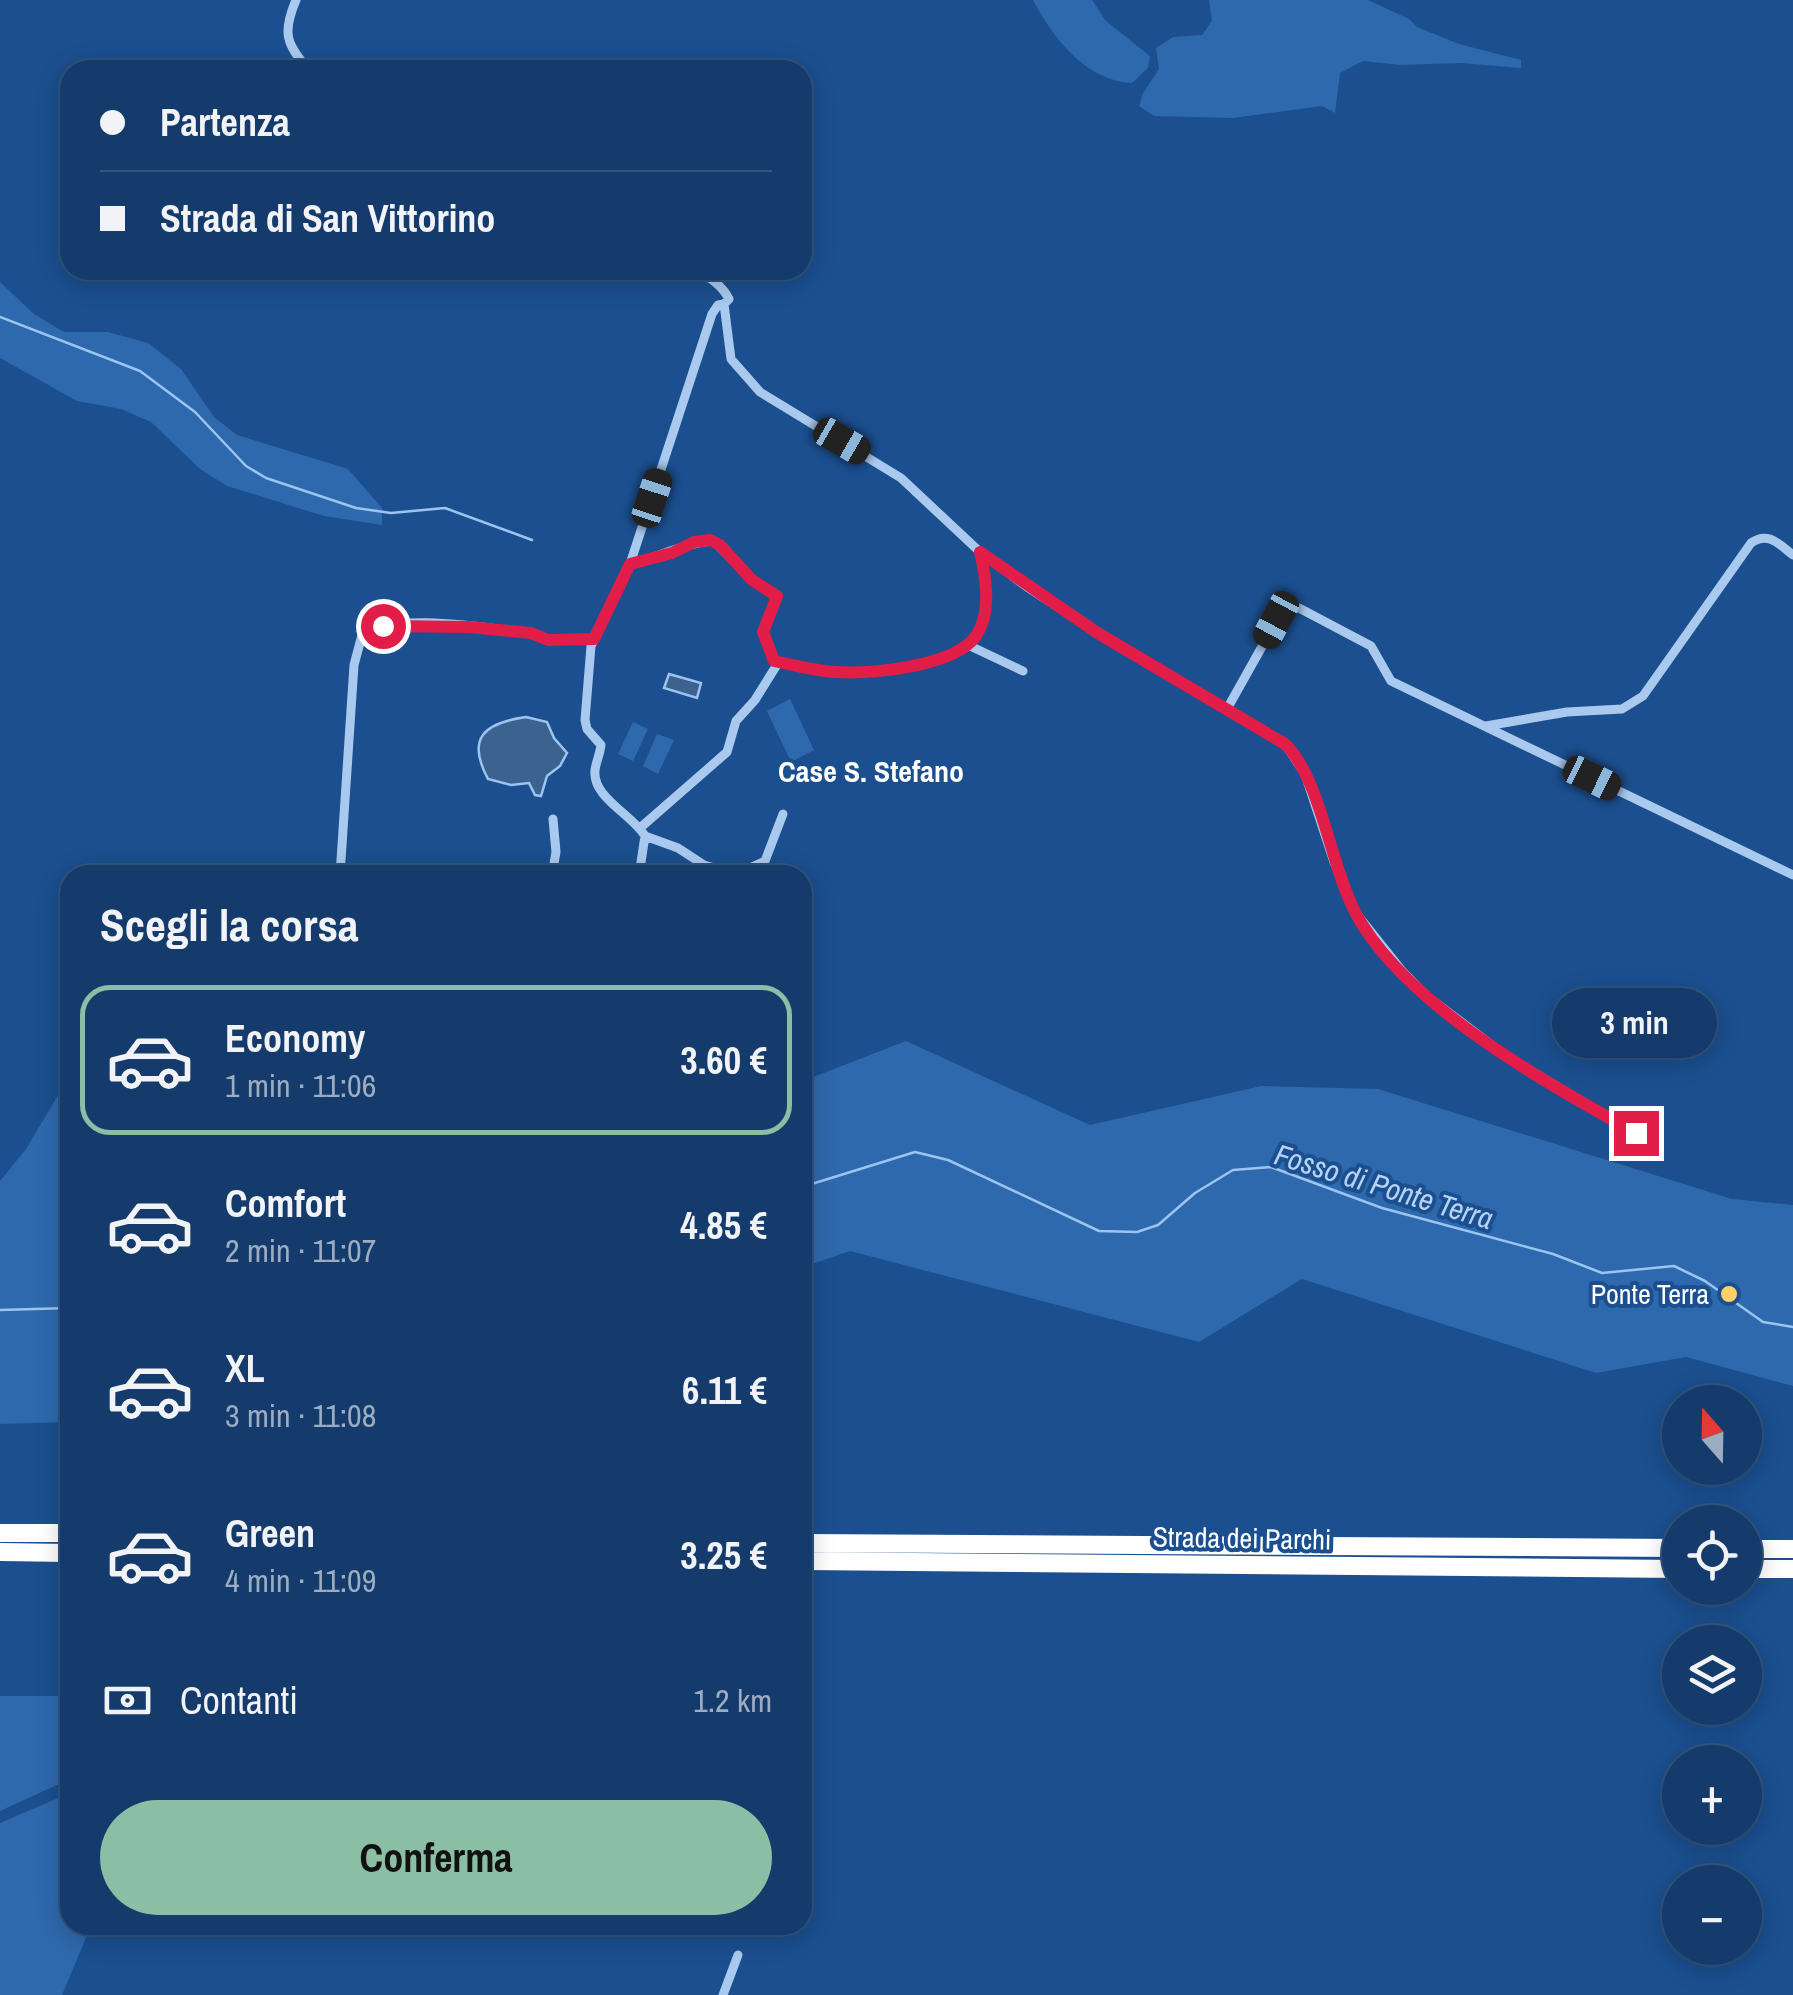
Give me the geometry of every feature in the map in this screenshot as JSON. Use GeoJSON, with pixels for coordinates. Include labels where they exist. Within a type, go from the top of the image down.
{"type":"FeatureCollection","features":[{"type":"Feature","properties":{"kind":"highway"},"geometry":{"type":"LineString","coordinates":[[0,1533],[60,1533]]}},
{"type":"Feature","properties":{"kind":"highway","name":"Strada dei Parchi"},"geometry":{"type":"LineString","coordinates":[[812,1544],[1662,1548]]}},
{"type":"Feature","properties":{"kind":"highway"},"geometry":{"type":"LineString","coordinates":[[1762,1548],[1793,1549]]}},
{"type":"Feature","properties":{"kind":"highway"},"geometry":{"type":"LineString","coordinates":[[0,1552],[60,1553]]}},
{"type":"Feature","properties":{"kind":"highway","name":"Strada dei Parchi"},"geometry":{"type":"LineString","coordinates":[[812,1561],[1662,1569]]}},
{"type":"Feature","properties":{"kind":"highway"},"geometry":{"type":"LineString","coordinates":[[1762,1569],[1793,1569]]}},
{"type":"Feature","properties":{"kind":"street"},"geometry":{"type":"LineString","coordinates":[[296,0],[288,20],[287,37],[302,60]]}},
{"type":"Feature","properties":{"kind":"street"},"geometry":{"type":"LineString","coordinates":[[704,865],[643,832],[602,792],[595,779],[601,746],[586,729],[584,720],[594,639],[630,564],[712,314],[728,300],[723,289],[710,280]]}},
{"type":"Feature","properties":{"kind":"street"},"geometry":{"type":"LineString","coordinates":[[724,304],[729,352],[750,384],[902,478],[980,552],[1096,632],[1278,738],[1296,755],[1309,784],[1354,909],[1371,936],[1409,979],[1505,1055],[1636,1133]]}},
{"type":"Feature","properties":{"kind":"street"},"geometry":{"type":"LineString","coordinates":[[1486,726],[1631,706],[1643,696],[1751,543],[1768,537],[1793,556]]}},
{"type":"Feature","properties":{"kind":"street"},"geometry":{"type":"LineString","coordinates":[[630,564],[710,540],[720,545],[752,580],[777,596],[763,632],[771,658],[778,663],[848,672],[932,661],[968,645],[980,629],[985,608],[986,584],[980,552]]}},
{"type":"Feature","properties":{"kind":"street"},"geometry":{"type":"LineString","coordinates":[[1227,710],[1276,620],[1283,611],[1296,607],[1370,646],[1390,681],[1793,875]]}},
{"type":"Feature","properties":{"kind":"street"},"geometry":{"type":"LineString","coordinates":[[341,865],[354,665],[362,635],[380,627],[414,624],[531,633],[548,640],[594,639]]}},
{"type":"Feature","properties":{"kind":"street"},"geometry":{"type":"LineString","coordinates":[[968,645],[1023,671]]}},
{"type":"Feature","properties":{"kind":"street"},"geometry":{"type":"LineString","coordinates":[[639,865],[643,832],[726,752],[736,721],[755,700],[778,663]]}},
{"type":"Feature","properties":{"kind":"street"},"geometry":{"type":"LineString","coordinates":[[756,865],[766,861],[783,814]]}},
{"type":"Feature","properties":{"kind":"street"},"geometry":{"type":"LineString","coordinates":[[553,819],[554,865]]}},
{"type":"Feature","properties":{"kind":"street"},"geometry":{"type":"LineString","coordinates":[[723,1995],[738,1954]]}},
{"type":"Feature","properties":{"kind":"shaded area"},"geometry":{"type":"Polygon","coordinates":[[[1033,0],[1092,0],[1106,21],[1150,56],[1148,68],[1132,83],[1100,75],[1061,42],[1033,0]]]}},
{"type":"Feature","properties":{"kind":"shaded area"},"geometry":{"type":"Polygon","coordinates":[[[1209,0],[1368,0],[1459,44],[1521,60],[1521,68],[1363,61],[1340,73],[1335,113],[1322,106],[1233,118],[1154,116],[1139,106],[1159,69],[1156,48],[1173,37],[1202,35],[1212,21],[1209,0]]]}},
{"type":"Feature","properties":{"kind":"shaded area"},"geometry":{"type":"Polygon","coordinates":[[[0,282],[34,314],[64,332],[108,332],[148,343],[181,369],[214,417],[237,435],[348,469],[382,508],[382,525],[324,516],[227,486],[200,469],[151,422],[121,409],[77,401],[0,358],[0,282]]]}},
{"type":"Feature","properties":{"kind":"shaded area"},"geometry":{"type":"Polygon","coordinates":[[[669,674],[701,683],[697,698],[664,688],[669,674]]]}},
{"type":"Feature","properties":{"kind":"shaded area"},"geometry":{"type":"Polygon","coordinates":[[[790,699],[814,750],[791,762],[767,711],[790,699]]]}},
{"type":"Feature","properties":{"kind":"shaded area"},"geometry":{"type":"Polygon","coordinates":[[[526,717],[547,722],[567,753],[560,766],[547,776],[541,796],[535,795],[529,783],[511,785],[488,779],[479,753],[479,743],[490,728],[526,717]]]}},
{"type":"Feature","properties":{"kind":"shaded area"},"geometry":{"type":"Polygon","coordinates":[[[633,722],[648,729],[633,761],[618,754],[633,722]]]}},
{"type":"Feature","properties":{"kind":"shaded area"},"geometry":{"type":"Polygon","coordinates":[[[657,734],[674,740],[658,774],[643,766],[657,734]]]}},
{"type":"Feature","properties":{"kind":"shaded area"},"geometry":{"type":"Polygon","coordinates":[[[906,1041],[1090,1125],[1261,1086],[1378,1089],[1732,1199],[1793,1205],[1793,1386],[1686,1357],[1596,1373],[1302,1279],[1199,1342],[850,1251],[812,1264],[812,1078],[906,1041]]]}},
{"type":"Feature","properties":{"kind":"shaded area"},"geometry":{"type":"Polygon","coordinates":[[[60,1092],[60,1422],[0,1424],[0,1181],[26,1149],[60,1092]]]}},
{"type":"Feature","properties":{"kind":"shaded area"},"geometry":{"type":"Polygon","coordinates":[[[0,1696],[60,1696],[60,1784],[0,1811],[0,1696]]]}},
{"type":"Feature","properties":{"kind":"shaded area"},"geometry":{"type":"Polygon","coordinates":[[[60,1797],[60,1935],[87,1935],[62,1995],[0,1995],[0,1823],[60,1797]]]}},
{"type":"Feature","properties":{"kind":"waterway"},"geometry":{"type":"LineString","coordinates":[[0,317],[140,371],[195,412],[246,466],[266,478],[356,508],[391,513],[445,508],[532,540]]}},
{"type":"Feature","properties":{"kind":"waterway","name":"Fosso di Ponte Terra"},"geometry":{"type":"LineString","coordinates":[[812,1184],[915,1152],[948,1160],[1099,1231],[1137,1232],[1158,1225],[1195,1193],[1233,1170],[1271,1167],[1382,1208],[1553,1254],[1602,1273],[1674,1266],[1705,1281],[1763,1322],[1793,1327]]}},
{"type":"Feature","properties":{"kind":"waterway","name":"Fosso di Ponte Terra"},"geometry":{"type":"LineString","coordinates":[[0,1310],[60,1308]]}},
{"type":"Feature","properties":{"kind":"place","name":"Ponte Terra"},"geometry":{"type":"Point","coordinates":[1729,1294]}},
{"type":"Feature","properties":{"kind":"district","name":"Case S. Stefano"},"geometry":{"type":"Point","coordinates":[871,771]}},
{"type":"Feature","properties":{"kind":"route"},"geometry":{"type":"LineString","coordinates":[[383,626],[469,627],[531,633],[548,640],[594,639],[630,564],[710,540],[720,545],[752,580],[777,596],[763,632],[774,661],[838,672],[904,666],[952,655],[976,636],[986,602],[980,552],[1096,632],[1285,744],[1296,755],[1309,784],[1354,909],[1398,967],[1427,996],[1505,1055],[1636,1133]]}}]}
